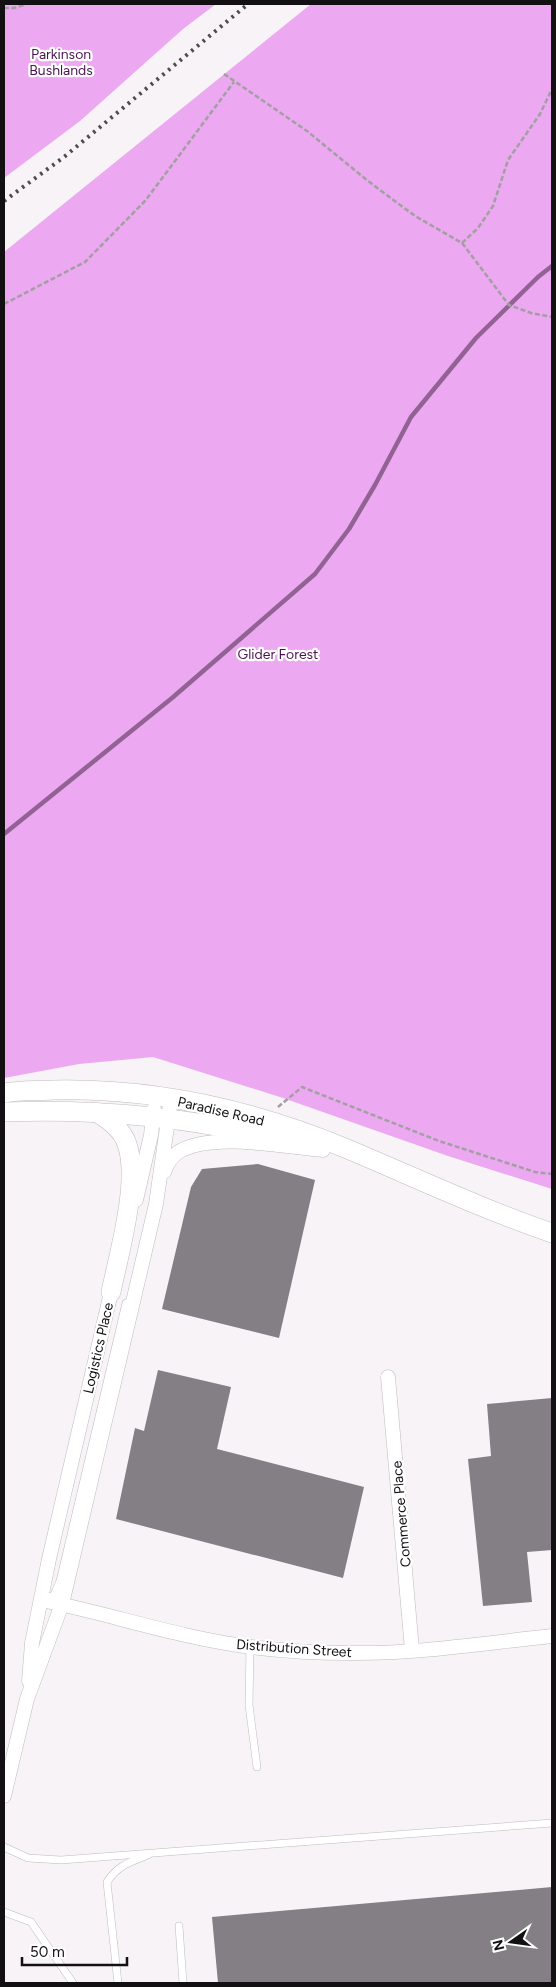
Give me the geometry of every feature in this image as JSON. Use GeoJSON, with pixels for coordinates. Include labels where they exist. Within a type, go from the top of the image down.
{"type":"FeatureCollection","features":[{"type":"Feature","properties":{"kind":"street","name":"Paradise Road"},"geometry":{"type":"LineString","coordinates":[[4,1093],[75,1090],[163,1098],[210,1105],[263,1120],[344,1148],[426,1184],[552,1234]]}},
{"type":"Feature","properties":{"kind":"street","name":"Logistics Place"},"geometry":{"type":"LineString","coordinates":[[4,1796],[27,1699],[62,1604],[149,1231],[160,1179],[163,1098]]}},
{"type":"Feature","properties":{"kind":"street","name":"Paradise Road"},"geometry":{"type":"LineString","coordinates":[[4,1112],[95,1112],[161,1118],[276,1138],[323,1150],[426,1184]]}},
{"type":"Feature","properties":{"kind":"street"},"geometry":{"type":"LineString","coordinates":[[95,1112],[110,1121],[120,1132],[127,1145],[131,1175],[130,1193],[111,1292]]}},
{"type":"Feature","properties":{"kind":"street","name":"Logistics Place"},"geometry":{"type":"LineString","coordinates":[[27,1699],[32,1643],[111,1292],[161,1118]]}},
{"type":"Feature","properties":{"kind":"street"},"geometry":{"type":"LineString","coordinates":[[160,1179],[168,1162],[178,1153],[191,1147],[215,1141],[234,1141],[323,1150]]}},
{"type":"Feature","properties":{"kind":"street","name":"Commerce Place"},"geometry":{"type":"LineString","coordinates":[[388,1377],[412,1650]]}},
{"type":"Feature","properties":{"kind":"street","name":"Distribution Street"},"geometry":{"type":"LineString","coordinates":[[41,1600],[186,1635],[250,1647],[349,1653],[412,1650],[552,1636]]}},
{"type":"Feature","properties":{"kind":"lane","name":"Logistics Place"},"geometry":{"type":"LineString","coordinates":[[41,1600],[54,1595],[60,1581],[132,1276],[149,1231]]}},
{"type":"Feature","properties":{"kind":"lane"},"geometry":{"type":"LineString","coordinates":[[250,1647],[249,1705],[257,1767]]}},
{"type":"Feature","properties":{"kind":"lane"},"geometry":{"type":"LineString","coordinates":[[4,1847],[28,1858],[61,1860],[552,1823]]}},
{"type":"Feature","properties":{"kind":"lane"},"geometry":{"type":"LineString","coordinates":[[118,1983],[107,1882],[114,1871],[126,1863],[157,1852]]}},
{"type":"Feature","properties":{"kind":"lane"},"geometry":{"type":"LineString","coordinates":[[4,1912],[31,1922],[73,1983]]}},
{"type":"Feature","properties":{"kind":"lane"},"geometry":{"type":"LineString","coordinates":[[179,1926],[183,1983]]}},
{"type":"Feature","properties":{"kind":"path"},"geometry":{"type":"LineString","coordinates":[[4,8],[14,8],[27,4]]}},
{"type":"Feature","properties":{"kind":"path"},"geometry":{"type":"LineString","coordinates":[[224,74],[307,131],[368,181],[415,216],[462,243],[509,305],[531,313],[552,317]]}},
{"type":"Feature","properties":{"kind":"path"},"geometry":{"type":"LineString","coordinates":[[4,304],[85,262],[146,201],[235,82]]}},
{"type":"Feature","properties":{"kind":"path"},"geometry":{"type":"LineString","coordinates":[[462,243],[478,228],[493,206],[508,160],[540,114],[552,89]]}},
{"type":"Feature","properties":{"kind":"path"},"geometry":{"type":"LineString","coordinates":[[263,1120],[302,1088],[439,1141],[535,1172],[552,1174]]}},
{"type":"Feature","properties":{"kind":"green space","name":"Parkinson Bushlands"},"geometry":{"type":"Polygon","coordinates":[[[4,4],[216,4],[183,29],[80,121],[4,178],[4,4]]]}},
{"type":"Feature","properties":{"kind":"green space","name":"Glider Forest"},"geometry":{"type":"Polygon","coordinates":[[[311,4],[552,4],[552,1189],[448,1156],[283,1098],[153,1057],[79,1064],[4,1078],[4,252],[311,4]]]}},
{"type":"Feature","properties":{"kind":"building"},"geometry":{"type":"Polygon","coordinates":[[[258,1164],[315,1180],[279,1338],[162,1309],[191,1187],[202,1169],[258,1164]]]}},
{"type":"Feature","properties":{"kind":"building"},"geometry":{"type":"Polygon","coordinates":[[[158,1370],[231,1387],[217,1449],[364,1487],[343,1578],[116,1519],[135,1428],[144,1431],[158,1370]]]}},
{"type":"Feature","properties":{"kind":"building"},"geometry":{"type":"Polygon","coordinates":[[[552,1398],[552,1550],[527,1552],[532,1602],[483,1606],[468,1459],[491,1456],[487,1404],[552,1398]]]}},
{"type":"Feature","properties":{"kind":"building"},"geometry":{"type":"Polygon","coordinates":[[[552,1887],[552,1983],[218,1983],[212,1917],[552,1887]]]}},
{"type":"Feature","properties":{"kind":"waterway"},"geometry":{"type":"LineString","coordinates":[[4,834],[172,698],[315,574],[349,529],[411,417],[476,338],[538,277],[552,266]]}},
{"type":"Feature","properties":{"kind":"railway"},"geometry":{"type":"LineString","coordinates":[[4,201],[64,157],[248,4]]}}]}
